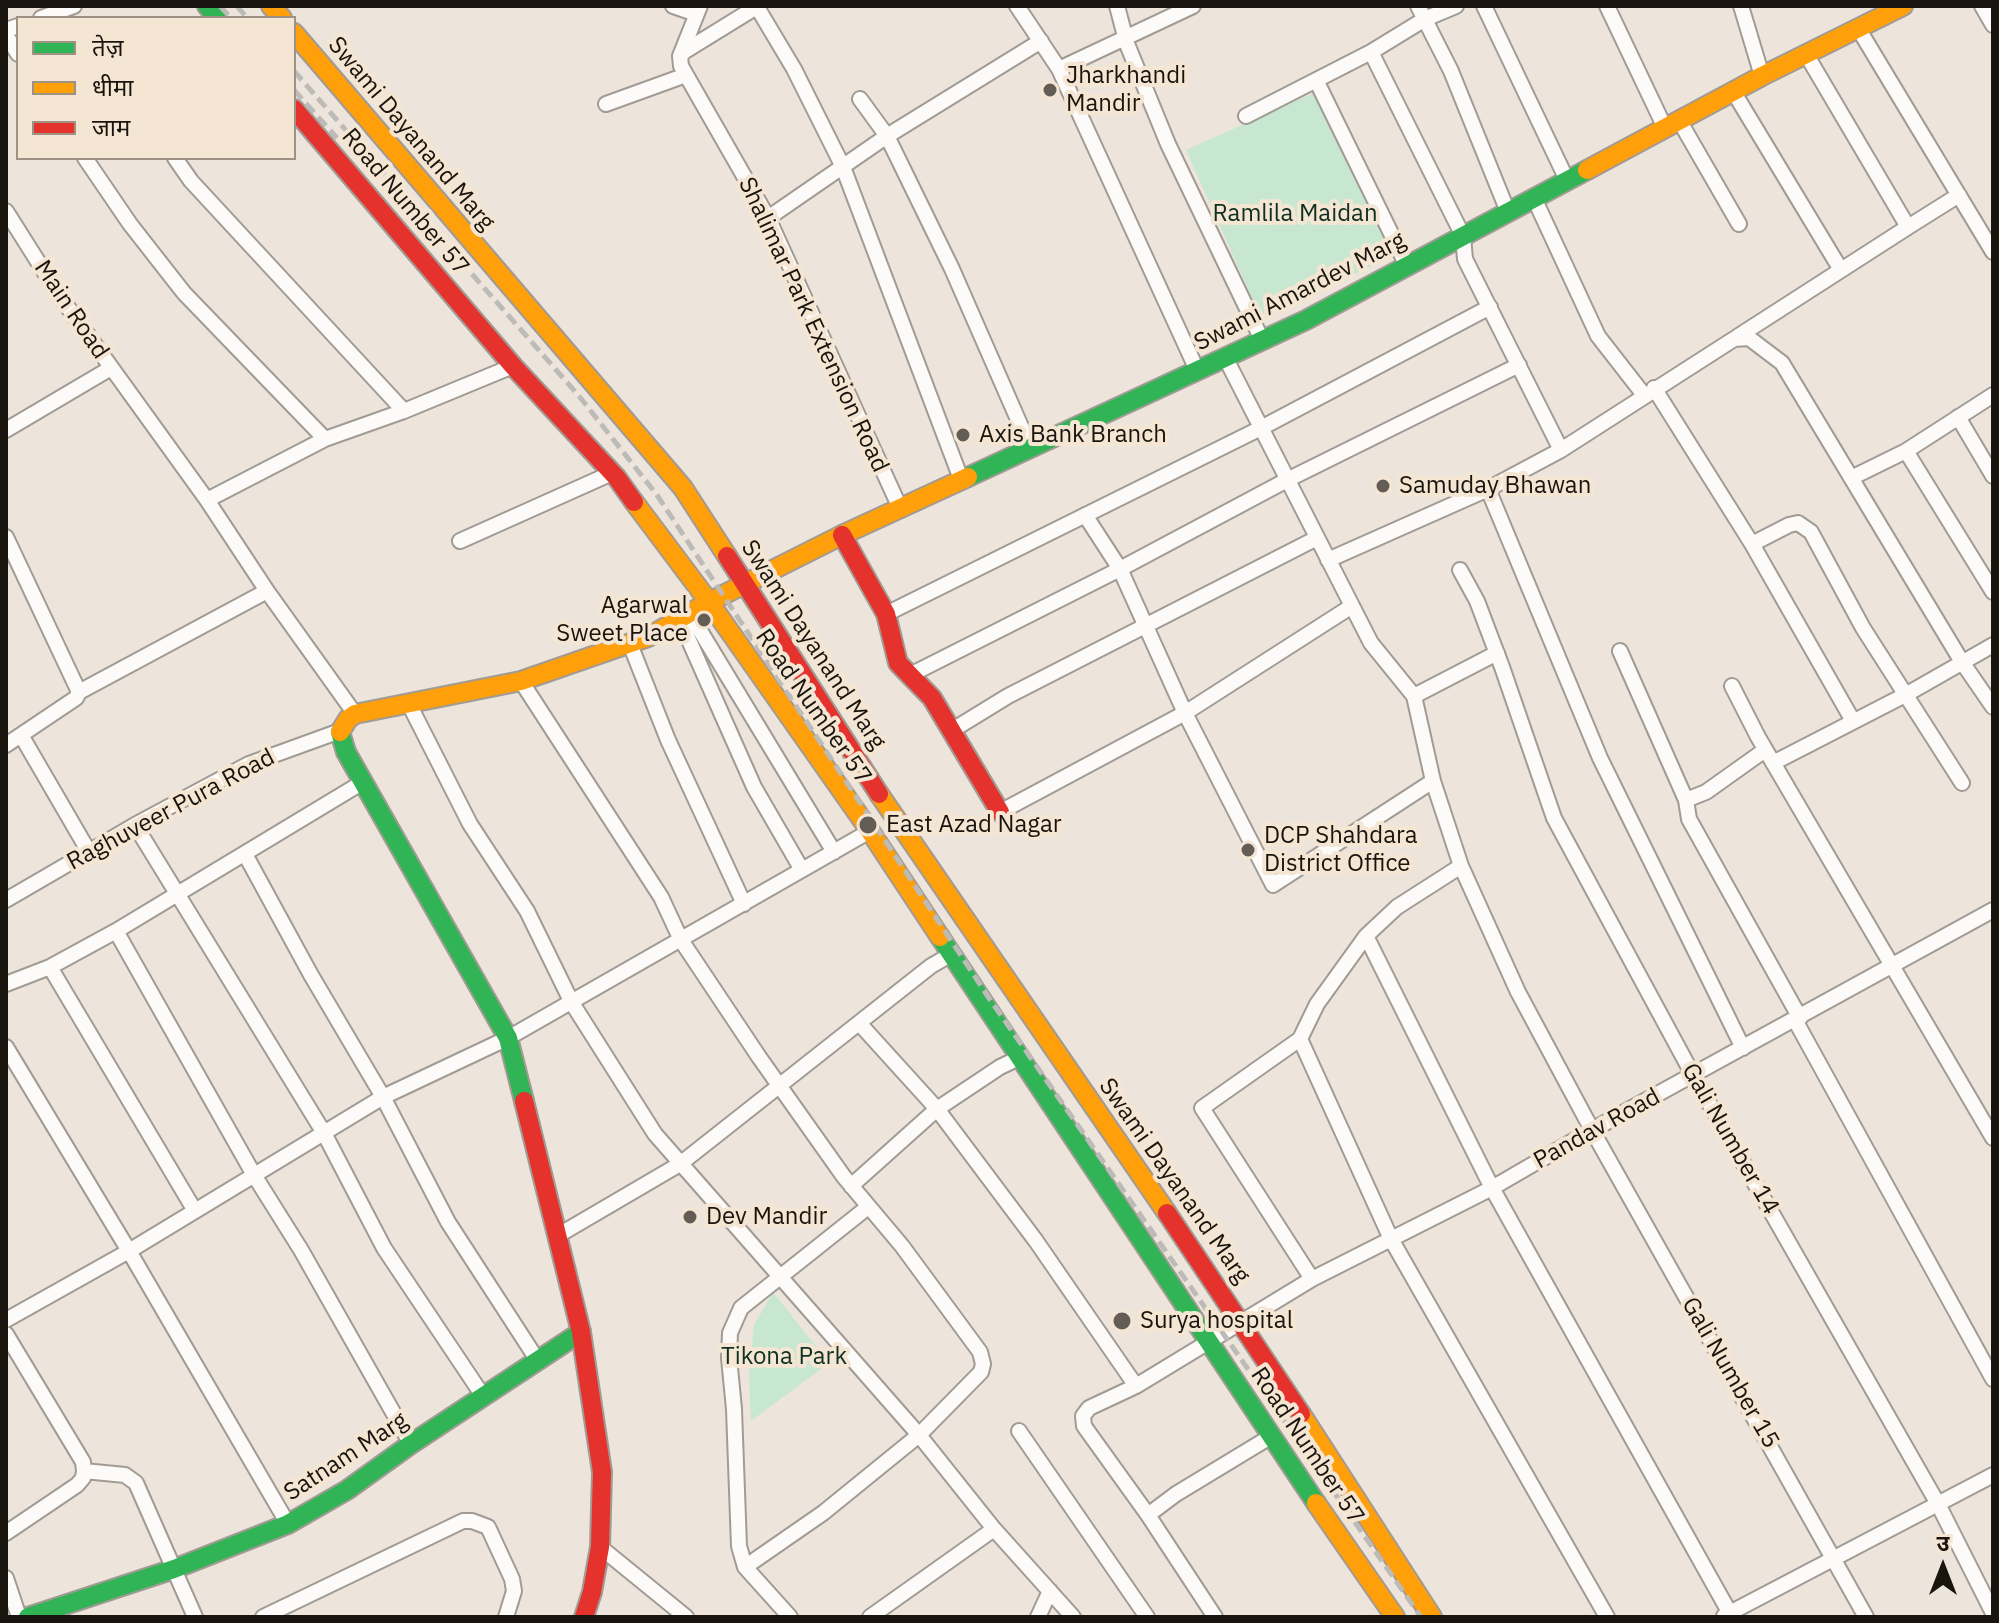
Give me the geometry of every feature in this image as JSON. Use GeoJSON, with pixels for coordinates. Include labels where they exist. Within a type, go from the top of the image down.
{"type":"FeatureCollection","features":[{"type":"Feature","properties":{"kind":"main road","name":"Swami Amardev Marg"},"geometry":{"type":"LineString","coordinates":[[709,602],[842,535],[1262,340],[1858,28],[1874,13],[1903,6]]}},
{"type":"Feature","properties":{"kind":"main road","name":"Swami Dayanand Marg"},"geometry":{"type":"LineString","coordinates":[[296,35],[683,488],[876,789],[1241,1321]]}},
{"type":"Feature","properties":{"kind":"main road","name":"Road Number 57"},"geometry":{"type":"LineString","coordinates":[[296,111],[513,366],[612,473],[709,602],[870,831],[1270,1437],[1395,1617]]}},
{"type":"Feature","properties":{"kind":"main road"},"geometry":{"type":"LineString","coordinates":[[842,535],[886,614],[898,663],[932,698],[1000,812]]}},
{"type":"Feature","properties":{"kind":"main road"},"geometry":{"type":"LineString","coordinates":[[584,1617],[600,1547],[602,1472],[581,1332],[508,1038],[346,752],[340,731],[355,714],[521,681],[630,644],[709,602]]}},
{"type":"Feature","properties":{"kind":"main road","name":"Road Number 57"},"geometry":{"type":"LineString","coordinates":[[1241,1321],[1432,1617]]}},
{"type":"Feature","properties":{"kind":"main road","name":"Satnam Marg"},"geometry":{"type":"LineString","coordinates":[[28,1617],[174,1569],[288,1524],[347,1490],[581,1332]]}},
{"type":"Feature","properties":{"kind":"street"},"geometry":{"type":"LineString","coordinates":[[673,6],[698,10],[680,56]]}},
{"type":"Feature","properties":{"kind":"street"},"geometry":{"type":"LineString","coordinates":[[680,56],[758,6],[794,69],[843,167],[961,479]]}},
{"type":"Feature","properties":{"kind":"street"},"geometry":{"type":"LineString","coordinates":[[1017,6],[1059,69],[1197,370]]}},
{"type":"Feature","properties":{"kind":"street"},"geometry":{"type":"LineString","coordinates":[[1117,6],[1168,144],[1262,340]]}},
{"type":"Feature","properties":{"kind":"street"},"geometry":{"type":"LineString","coordinates":[[1059,69],[1193,6]]}},
{"type":"Feature","properties":{"kind":"street"},"geometry":{"type":"LineString","coordinates":[[1246,116],[1371,52],[1422,12],[1456,6]]}},
{"type":"Feature","properties":{"kind":"street"},"geometry":{"type":"LineString","coordinates":[[1484,6],[1567,180]]}},
{"type":"Feature","properties":{"kind":"street"},"geometry":{"type":"LineString","coordinates":[[1607,6],[1672,124],[1739,224]]}},
{"type":"Feature","properties":{"kind":"street"},"geometry":{"type":"LineString","coordinates":[[1741,6],[1762,76]]}},
{"type":"Feature","properties":{"kind":"street"},"geometry":{"type":"LineString","coordinates":[[1982,6],[1993,25]]}},
{"type":"Feature","properties":{"kind":"street"},"geometry":{"type":"LineString","coordinates":[[48,16],[74,9]]}},
{"type":"Feature","properties":{"kind":"street"},"geometry":{"type":"LineString","coordinates":[[1422,12],[1451,71],[1508,212]]}},
{"type":"Feature","properties":{"kind":"street"},"geometry":{"type":"LineString","coordinates":[[1858,28],[1993,252]]}},
{"type":"Feature","properties":{"kind":"street"},"geometry":{"type":"LineString","coordinates":[[6,33],[16,50]]}},
{"type":"Feature","properties":{"kind":"street"},"geometry":{"type":"LineString","coordinates":[[768,218],[887,136],[1041,41]]}},
{"type":"Feature","properties":{"kind":"street"},"geometry":{"type":"LineString","coordinates":[[1371,52],[1463,236],[1465,259],[1561,450]]}},
{"type":"Feature","properties":{"kind":"street"},"geometry":{"type":"LineString","coordinates":[[1806,54],[1908,227]]}},
{"type":"Feature","properties":{"kind":"street","name":"Shalimar Park Extension Road"},"geometry":{"type":"LineString","coordinates":[[680,56],[681,66],[768,218],[900,508]]}},
{"type":"Feature","properties":{"kind":"street"},"geometry":{"type":"LineString","coordinates":[[606,104],[686,75]]}},
{"type":"Feature","properties":{"kind":"street"},"geometry":{"type":"LineString","coordinates":[[1316,80],[1407,266]]}},
{"type":"Feature","properties":{"kind":"street"},"geometry":{"type":"LineString","coordinates":[[1733,91],[1841,270]]}},
{"type":"Feature","properties":{"kind":"street"},"geometry":{"type":"LineString","coordinates":[[860,99],[887,136],[952,269],[1030,447]]}},
{"type":"Feature","properties":{"kind":"street"},"geometry":{"type":"LineString","coordinates":[[86,160],[130,224],[184,293],[325,439]]}},
{"type":"Feature","properties":{"kind":"street"},"geometry":{"type":"LineString","coordinates":[[176,160],[191,181],[404,411]]}},
{"type":"Feature","properties":{"kind":"street"},"geometry":{"type":"LineString","coordinates":[[1328,560],[1488,489],[1561,450],[1959,195]]}},
{"type":"Feature","properties":{"kind":"street"},"geometry":{"type":"LineString","coordinates":[[1534,198],[1598,336],[1649,392],[1752,544],[1853,721]]}},
{"type":"Feature","properties":{"kind":"street","name":"Main Road"},"geometry":{"type":"LineString","coordinates":[[6,211],[59,295],[207,500],[267,591],[355,714]]}},
{"type":"Feature","properties":{"kind":"street"},"geometry":{"type":"LineString","coordinates":[[886,614],[1261,428],[1490,307]]}},
{"type":"Feature","properties":{"kind":"street"},"geometry":{"type":"LineString","coordinates":[[1734,339],[1749,338],[1782,363],[1962,662],[1993,707]]}},
{"type":"Feature","properties":{"kind":"street"},"geometry":{"type":"LineString","coordinates":[[1225,357],[1371,643],[1414,696],[1497,653]]}},
{"type":"Feature","properties":{"kind":"street"},"geometry":{"type":"LineString","coordinates":[[910,675],[1287,480],[1519,365]]}},
{"type":"Feature","properties":{"kind":"street"},"geometry":{"type":"LineString","coordinates":[[207,500],[325,439],[404,411],[513,366]]}},
{"type":"Feature","properties":{"kind":"street"},"geometry":{"type":"LineString","coordinates":[[6,430],[111,368]]}},
{"type":"Feature","properties":{"kind":"street"},"geometry":{"type":"LineString","coordinates":[[1851,478],[1906,451],[1993,395]]}},
{"type":"Feature","properties":{"kind":"street"},"geometry":{"type":"LineString","coordinates":[[1958,417],[1993,476]]}},
{"type":"Feature","properties":{"kind":"street"},"geometry":{"type":"LineString","coordinates":[[1906,451],[1993,592]]}},
{"type":"Feature","properties":{"kind":"street"},"geometry":{"type":"LineString","coordinates":[[460,541],[612,473]]}},
{"type":"Feature","properties":{"kind":"street"},"geometry":{"type":"LineString","coordinates":[[1488,489],[1600,758],[1743,1048]]}},
{"type":"Feature","properties":{"kind":"street"},"geometry":{"type":"LineString","coordinates":[[1085,515],[1120,569],[1185,713],[1273,885],[1433,781]]}},
{"type":"Feature","properties":{"kind":"street"},"geometry":{"type":"LineString","coordinates":[[1752,544],[1798,523],[1811,532],[1863,628],[1962,783]]}},
{"type":"Feature","properties":{"kind":"street"},"geometry":{"type":"LineString","coordinates":[[6,537],[79,692]]}},
{"type":"Feature","properties":{"kind":"street"},"geometry":{"type":"LineString","coordinates":[[951,731],[1008,696],[1317,538]]}},
{"type":"Feature","properties":{"kind":"street","name":"Gali Number 14"},"geometry":{"type":"LineString","coordinates":[[1460,570],[1477,601],[1497,653],[1554,818],[1693,1075],[1938,1504],[1993,1613]]}},
{"type":"Feature","properties":{"kind":"street"},"geometry":{"type":"LineString","coordinates":[[6,745],[76,698],[79,692],[267,591]]}},
{"type":"Feature","properties":{"kind":"street"},"geometry":{"type":"LineString","coordinates":[[1000,812],[1185,713],[1352,606]]}},
{"type":"Feature","properties":{"kind":"street"},"geometry":{"type":"LineString","coordinates":[[685,617],[834,852]]}},
{"type":"Feature","properties":{"kind":"street"},"geometry":{"type":"LineString","coordinates":[[685,617],[754,787],[802,870]]}},
{"type":"Feature","properties":{"kind":"street"},"geometry":{"type":"LineString","coordinates":[[630,644],[668,740],[744,904]]}},
{"type":"Feature","properties":{"kind":"street"},"geometry":{"type":"LineString","coordinates":[[1686,800],[1769,756],[1853,721],[1907,694],[1993,645]]}},
{"type":"Feature","properties":{"kind":"street"},"geometry":{"type":"LineString","coordinates":[[1620,651],[1686,800],[1689,819],[1993,1378]]}},
{"type":"Feature","properties":{"kind":"street"},"geometry":{"type":"LineString","coordinates":[[521,681],[661,897],[681,940],[780,1087],[851,1186],[902,1246],[980,1352],[981,1372],[919,1435],[823,1513],[745,1567]]}},
{"type":"Feature","properties":{"kind":"street"},"geometry":{"type":"LineString","coordinates":[[1732,686],[1769,756],[1993,1138]]}},
{"type":"Feature","properties":{"kind":"street","name":"Gali Number 15"},"geometry":{"type":"LineString","coordinates":[[1414,696],[1433,781],[1461,866],[1518,992],[1592,1130],[1866,1617]]}},
{"type":"Feature","properties":{"kind":"street"},"geometry":{"type":"LineString","coordinates":[[409,704],[470,824],[527,911],[572,1003],[655,1134],[680,1164],[705,1187],[779,1277],[919,1435],[994,1529],[1073,1617]]}},
{"type":"Feature","properties":{"kind":"street","name":"Raghuveer Pura Road"},"geometry":{"type":"LineString","coordinates":[[6,900],[135,825],[249,764],[340,731]]}},
{"type":"Feature","properties":{"kind":"street"},"geometry":{"type":"LineString","coordinates":[[21,735],[89,852]]}},
{"type":"Feature","properties":{"kind":"street"},"geometry":{"type":"LineString","coordinates":[[6,984],[50,967],[116,931],[363,782]]}},
{"type":"Feature","properties":{"kind":"street"},"geometry":{"type":"LineString","coordinates":[[135,825],[324,1133],[384,1248],[483,1396]]}},
{"type":"Feature","properties":{"kind":"street"},"geometry":{"type":"LineString","coordinates":[[6,1320],[129,1251],[383,1097],[508,1038],[870,831]]}},
{"type":"Feature","properties":{"kind":"street"},"geometry":{"type":"LineString","coordinates":[[245,854],[383,1097],[448,1222],[538,1361]]}},
{"type":"Feature","properties":{"kind":"street"},"geometry":{"type":"LineString","coordinates":[[1312,1279],[1202,1108],[1300,1039],[1317,1004],[1366,936],[1397,907],[1461,866]]}},
{"type":"Feature","properties":{"kind":"street","name":"Pandav Road"},"geometry":{"type":"LineString","coordinates":[[1148,1515],[1084,1426],[1083,1416],[1089,1408],[1136,1386],[1312,1279],[1492,1188],[1592,1130],[1992,913]]}},
{"type":"Feature","properties":{"kind":"street"},"geometry":{"type":"LineString","coordinates":[[116,931],[411,1444]]}},
{"type":"Feature","properties":{"kind":"street"},"geometry":{"type":"LineString","coordinates":[[1366,936],[1492,1188],[1728,1616],[1993,1475]]}},
{"type":"Feature","properties":{"kind":"street"},"geometry":{"type":"LineString","coordinates":[[557,1236],[680,1164],[931,966],[950,955]]}},
{"type":"Feature","properties":{"kind":"street"},"geometry":{"type":"LineString","coordinates":[[50,967],[195,1211]]}},
{"type":"Feature","properties":{"kind":"street"},"geometry":{"type":"LineString","coordinates":[[859,1023],[937,1109],[1036,1241],[1136,1386]]}},
{"type":"Feature","properties":{"kind":"street"},"geometry":{"type":"LineString","coordinates":[[1300,1039],[1391,1239],[1607,1617]]}},
{"type":"Feature","properties":{"kind":"street"},"geometry":{"type":"LineString","coordinates":[[6,1047],[288,1524]]}},
{"type":"Feature","properties":{"kind":"street"},"geometry":{"type":"LineString","coordinates":[[851,1186],[937,1109],[1019,1058]]}},
{"type":"Feature","properties":{"kind":"street"},"geometry":{"type":"LineString","coordinates":[[790,1617],[745,1567],[739,1546],[730,1333],[741,1308],[868,1207]]}},
{"type":"Feature","properties":{"kind":"street"},"geometry":{"type":"LineString","coordinates":[[6,1334],[83,1462],[84,1471],[77,1485],[6,1533]]}},
{"type":"Feature","properties":{"kind":"street"},"geometry":{"type":"LineString","coordinates":[[1019,1431],[1147,1617]]}},
{"type":"Feature","properties":{"kind":"street"},"geometry":{"type":"LineString","coordinates":[[1215,1617],[1148,1515],[1176,1494],[1270,1437]]}},
{"type":"Feature","properties":{"kind":"street"},"geometry":{"type":"LineString","coordinates":[[84,1471],[125,1475],[136,1483],[195,1617]]}},
{"type":"Feature","properties":{"kind":"street"},"geometry":{"type":"LineString","coordinates":[[263,1617],[463,1521],[472,1521],[488,1527],[512,1579],[514,1591],[506,1617]]}},
{"type":"Feature","properties":{"kind":"street"},"geometry":{"type":"LineString","coordinates":[[870,1617],[994,1529]]}},
{"type":"Feature","properties":{"kind":"street"},"geometry":{"type":"LineString","coordinates":[[600,1547],[686,1617]]}},
{"type":"Feature","properties":{"kind":"street"},"geometry":{"type":"LineString","coordinates":[[6,1578],[19,1617]]}},
{"type":"Feature","properties":{"kind":"street"},"geometry":{"type":"LineString","coordinates":[[1038,1617],[1050,1591]]}},
{"type":"Feature","properties":{"kind":"green space","name":"Ramlila Maidan"},"geometry":{"type":"Polygon","coordinates":[[[1316,92],[1400,254],[1260,316],[1186,150],[1316,92]]]}},
{"type":"Feature","properties":{"kind":"green space","name":"Tikona Park"},"geometry":{"type":"Polygon","coordinates":[[[773,1292],[829,1363],[751,1421],[749,1374],[754,1325],[773,1292]]]}},
{"type":"Feature","properties":{"kind":"railway"},"geometry":{"type":"LineString","coordinates":[[220,6],[229,16]]}},
{"type":"Feature","properties":{"kind":"railway"},"geometry":{"type":"LineString","coordinates":[[237,6],[245,16]]}},
{"type":"Feature","properties":{"kind":"railway"},"geometry":{"type":"LineString","coordinates":[[296,73],[579,396],[657,495],[989,998],[1421,1617]]}},
{"type":"Feature","properties":{"kind":"railway"},"geometry":{"type":"LineString","coordinates":[[296,92],[337,138]]}},
{"type":"Feature","properties":{"kind":"traffic: fast"},"geometry":{"type":"LineString","coordinates":[[207,6],[215,16]]}},
{"type":"Feature","properties":{"kind":"traffic: fast"},"geometry":{"type":"LineString","coordinates":[[968,477],[1306,320],[1587,170]]}},
{"type":"Feature","properties":{"kind":"traffic: fast"},"geometry":{"type":"LineString","coordinates":[[340,732],[346,752],[508,1038],[524,1101]]}},
{"type":"Feature","properties":{"kind":"traffic: fast"},"geometry":{"type":"LineString","coordinates":[[940,937],[1316,1503]]}},
{"type":"Feature","properties":{"kind":"traffic: fast"},"geometry":{"type":"LineString","coordinates":[[28,1617],[174,1569],[288,1524],[347,1490],[581,1332]]}},
{"type":"Feature","properties":{"kind":"traffic: slow"},"geometry":{"type":"LineString","coordinates":[[271,6],[280,16]]}},
{"type":"Feature","properties":{"kind":"traffic: slow"},"geometry":{"type":"LineString","coordinates":[[1587,170],[1762,76],[1903,6]]}},
{"type":"Feature","properties":{"kind":"traffic: slow"},"geometry":{"type":"LineString","coordinates":[[296,35],[683,488],[727,556]]}},
{"type":"Feature","properties":{"kind":"traffic: slow"},"geometry":{"type":"LineString","coordinates":[[340,732],[355,714],[521,681],[648,637],[709,602],[842,535],[968,477]]}},
{"type":"Feature","properties":{"kind":"traffic: slow"},"geometry":{"type":"LineString","coordinates":[[634,502],[709,602],[870,831],[940,937]]}},
{"type":"Feature","properties":{"kind":"traffic: slow"},"geometry":{"type":"LineString","coordinates":[[879,794],[1167,1213]]}},
{"type":"Feature","properties":{"kind":"traffic: slow"},"geometry":{"type":"LineString","coordinates":[[1301,1414],[1432,1617]]}},
{"type":"Feature","properties":{"kind":"traffic: slow"},"geometry":{"type":"LineString","coordinates":[[1316,1503],[1395,1617]]}},
{"type":"Feature","properties":{"kind":"traffic: jam"},"geometry":{"type":"LineString","coordinates":[[296,111],[513,366],[617,478],[634,502]]}},
{"type":"Feature","properties":{"kind":"traffic: jam"},"geometry":{"type":"LineString","coordinates":[[842,535],[886,614],[898,663],[932,698],[1000,812]]}},
{"type":"Feature","properties":{"kind":"traffic: jam"},"geometry":{"type":"LineString","coordinates":[[727,556],[879,794]]}},
{"type":"Feature","properties":{"kind":"traffic: jam"},"geometry":{"type":"LineString","coordinates":[[524,1101],[581,1332],[602,1472],[600,1547],[584,1617]]}},
{"type":"Feature","properties":{"kind":"traffic: jam"},"geometry":{"type":"LineString","coordinates":[[1167,1213],[1301,1414]]}},
{"type":"Feature","properties":{"kind":"place","name":"Jharkhandi Mandir"},"geometry":{"type":"Point","coordinates":[1050,90]}},
{"type":"Feature","properties":{"kind":"place","name":"Axis Bank Branch"},"geometry":{"type":"Point","coordinates":[963,435]}},
{"type":"Feature","properties":{"kind":"place","name":"Samuday Bhawan"},"geometry":{"type":"Point","coordinates":[1383,486]}},
{"type":"Feature","properties":{"kind":"place","name":"Agarwal Sweet Place"},"geometry":{"type":"Point","coordinates":[704,620]}},
{"type":"Feature","properties":{"kind":"place","name":"East Azad Nagar"},"geometry":{"type":"Point","coordinates":[868,825]}},
{"type":"Feature","properties":{"kind":"place","name":"DCP Shahdara District Office"},"geometry":{"type":"Point","coordinates":[1248,850]}},
{"type":"Feature","properties":{"kind":"place","name":"Dev Mandir"},"geometry":{"type":"Point","coordinates":[690,1217]}},
{"type":"Feature","properties":{"kind":"place","name":"Surya hospital"},"geometry":{"type":"Point","coordinates":[1122,1321]}}]}
